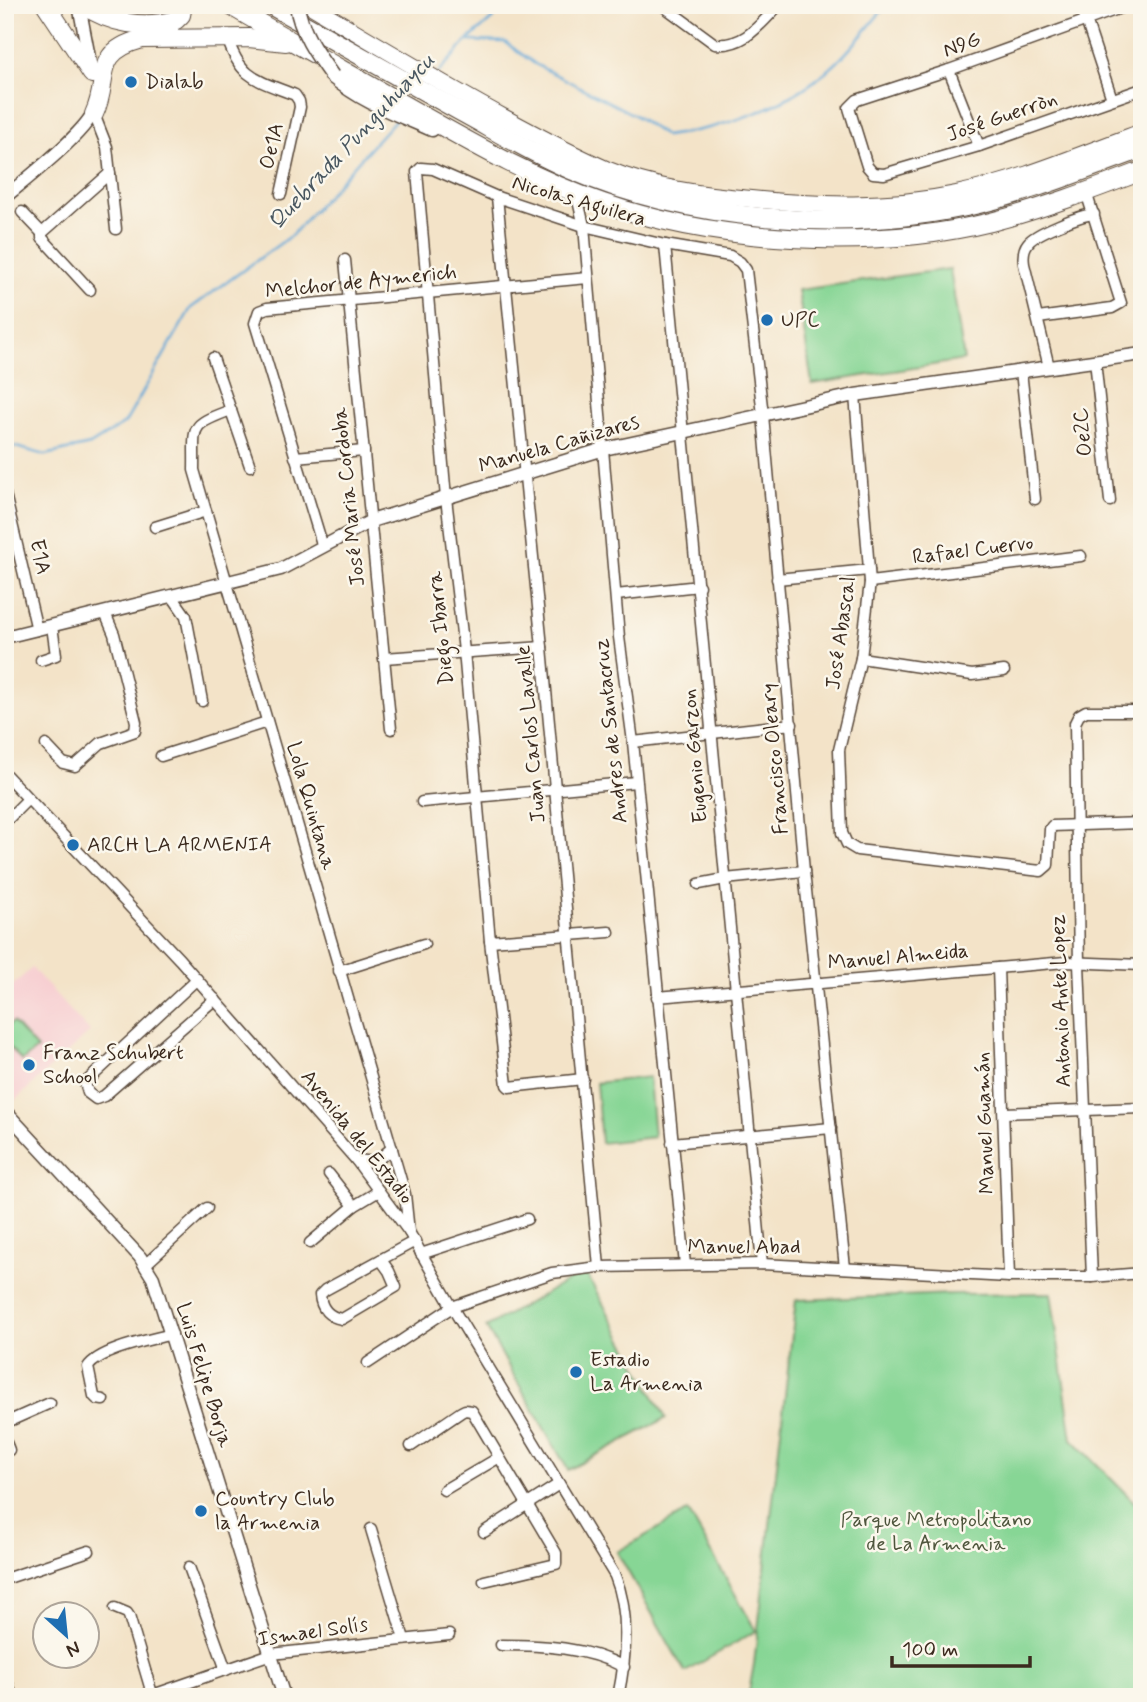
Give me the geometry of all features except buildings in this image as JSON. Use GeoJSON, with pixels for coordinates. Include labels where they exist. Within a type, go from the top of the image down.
{"type":"FeatureCollection","features":[{"type":"Feature","properties":{"kind":"highway"},"geometry":{"type":"LineString","coordinates":[[46,5],[92,74]]}},
{"type":"Feature","properties":{"kind":"highway"},"geometry":{"type":"LineString","coordinates":[[81,5],[108,19],[149,24],[176,20],[181,15],[183,5]]}},
{"type":"Feature","properties":{"kind":"highway"},"geometry":{"type":"LineString","coordinates":[[229,5],[531,174],[636,213],[697,227],[819,239],[909,236],[989,222],[1142,172]]}},
{"type":"Feature","properties":{"kind":"highway"},"geometry":{"type":"LineString","coordinates":[[270,5],[425,81],[571,170],[666,200],[766,217],[848,220],[914,215],[959,208],[1042,185],[1142,149]]}},
{"type":"Feature","properties":{"kind":"highway"},"geometry":{"type":"LineString","coordinates":[[93,114],[98,105],[104,66],[118,49],[142,39],[227,37],[295,44]]}},
{"type":"Feature","properties":{"kind":"main road"},"geometry":{"type":"LineString","coordinates":[[297,5],[298,15],[314,50],[332,76],[354,94],[382,109],[496,156]]}},
{"type":"Feature","properties":{"kind":"main road"},"geometry":{"type":"LineString","coordinates":[[310,5],[425,81],[608,170],[669,188],[708,195],[813,205],[906,201],[956,194],[1029,173],[1142,132]]}},
{"type":"Feature","properties":{"kind":"main road"},"geometry":{"type":"LineString","coordinates":[[327,5],[336,16],[425,81]]}},
{"type":"Feature","properties":{"kind":"street"},"geometry":{"type":"LineString","coordinates":[[81,5],[95,93],[93,114],[105,140],[116,229]]}},
{"type":"Feature","properties":{"kind":"street"},"geometry":{"type":"LineString","coordinates":[[662,5],[715,44],[725,45],[745,38],[779,5]]}},
{"type":"Feature","properties":{"kind":"street"},"geometry":{"type":"LineString","coordinates":[[1081,5],[1112,99]]}},
{"type":"Feature","properties":{"kind":"street","name":"N9G"},"geometry":{"type":"LineString","coordinates":[[873,173],[867,166],[849,108],[857,100],[1129,5]]}},
{"type":"Feature","properties":{"kind":"street","name":"Oe1A"},"geometry":{"type":"LineString","coordinates":[[227,37],[232,52],[245,73],[295,95],[299,101],[300,107],[281,194]]}},
{"type":"Feature","properties":{"kind":"street"},"geometry":{"type":"LineString","coordinates":[[949,70],[979,146]]}},
{"type":"Feature","properties":{"kind":"street","name":"José Guerròn"},"geometry":{"type":"LineString","coordinates":[[873,173],[884,174],[979,146],[1142,89]]}},
{"type":"Feature","properties":{"kind":"street"},"geometry":{"type":"LineString","coordinates":[[5,197],[79,132],[93,114]]}},
{"type":"Feature","properties":{"kind":"street","name":"Nicolas Aguilera"},"geometry":{"type":"LineString","coordinates":[[421,168],[433,169],[497,197],[584,226],[665,245],[730,256]]}},
{"type":"Feature","properties":{"kind":"street","name":"Diego Ibarra"},"geometry":{"type":"LineString","coordinates":[[421,168],[416,172],[446,498],[464,650],[489,941],[508,1087],[583,1079]]}},
{"type":"Feature","properties":{"kind":"street"},"geometry":{"type":"LineString","coordinates":[[42,233],[110,173]]}},
{"type":"Feature","properties":{"kind":"street","name":"Andres de Santacruz"},"geometry":{"type":"LineString","coordinates":[[576,192],[584,226],[616,595],[685,1265]]}},
{"type":"Feature","properties":{"kind":"street"},"geometry":{"type":"LineString","coordinates":[[1038,318],[1112,308],[1121,303],[1086,192]]}},
{"type":"Feature","properties":{"kind":"street","name":"Juan Carlos Lavalle"},"geometry":{"type":"LineString","coordinates":[[497,197],[599,1267]]}},
{"type":"Feature","properties":{"kind":"street"},"geometry":{"type":"LineString","coordinates":[[1063,200],[1072,212],[1070,222]]}},
{"type":"Feature","properties":{"kind":"street"},"geometry":{"type":"LineString","coordinates":[[22,212],[90,290]]}},
{"type":"Feature","properties":{"kind":"street"},"geometry":{"type":"LineString","coordinates":[[1049,367],[1024,264],[1024,251],[1032,239],[1094,214]]}},
{"type":"Feature","properties":{"kind":"street","name":"Eugenio Garzon"},"geometry":{"type":"LineString","coordinates":[[665,245],[762,1264]]}},
{"type":"Feature","properties":{"kind":"street","name":"Francisco Oleary"},"geometry":{"type":"LineString","coordinates":[[730,256],[743,264],[748,277],[804,872],[845,1268]]}},
{"type":"Feature","properties":{"kind":"street","name":"José Maria Cordoba"},"geometry":{"type":"LineString","coordinates":[[345,260],[391,729]]}},
{"type":"Feature","properties":{"kind":"street","name":"Melchor de Aymerich"},"geometry":{"type":"LineString","coordinates":[[323,547],[257,331],[256,316],[262,309],[588,278]]}},
{"type":"Feature","properties":{"kind":"street","name":"Manuela Cañizares"},"geometry":{"type":"LineString","coordinates":[[5,637],[281,569],[370,521],[604,449],[855,395],[1142,354]]}},
{"type":"Feature","properties":{"kind":"street"},"geometry":{"type":"LineString","coordinates":[[213,358],[250,466]]}},
{"type":"Feature","properties":{"kind":"street","name":"Oe2C"},"geometry":{"type":"LineString","coordinates":[[1095,360],[1110,501]]}},
{"type":"Feature","properties":{"kind":"street"},"geometry":{"type":"LineString","coordinates":[[1021,371],[1035,499]]}},
{"type":"Feature","properties":{"kind":"street","name":"José Abascal"},"geometry":{"type":"LineString","coordinates":[[855,395],[870,576],[861,658],[839,750],[842,833],[847,844],[857,850],[1041,871],[1048,865],[1050,829],[1056,825],[1076,825]]}},
{"type":"Feature","properties":{"kind":"street","name":"Lola Quintana"},"geometry":{"type":"LineString","coordinates":[[230,410],[205,419],[195,429],[194,470],[392,1148],[405,1194],[412,1237]]}},
{"type":"Feature","properties":{"kind":"street"},"geometry":{"type":"LineString","coordinates":[[295,457],[364,451]]}},
{"type":"Feature","properties":{"kind":"street","name":"E1A"},"geometry":{"type":"LineString","coordinates":[[5,494],[37,630]]}},
{"type":"Feature","properties":{"kind":"street"},"geometry":{"type":"LineString","coordinates":[[155,527],[206,511]]}},
{"type":"Feature","properties":{"kind":"street","name":"Rafael Cuervo"},"geometry":{"type":"LineString","coordinates":[[777,579],[870,576],[1081,556]]}},
{"type":"Feature","properties":{"kind":"street"},"geometry":{"type":"LineString","coordinates":[[616,595],[699,586]]}},
{"type":"Feature","properties":{"kind":"street"},"geometry":{"type":"LineString","coordinates":[[172,596],[186,616],[202,701]]}},
{"type":"Feature","properties":{"kind":"street"},"geometry":{"type":"LineString","coordinates":[[46,745],[63,764],[75,766],[101,743],[135,731],[136,722],[117,645],[105,613]]}},
{"type":"Feature","properties":{"kind":"street"},"geometry":{"type":"LineString","coordinates":[[41,660],[56,655],[52,626]]}},
{"type":"Feature","properties":{"kind":"street"},"geometry":{"type":"LineString","coordinates":[[384,658],[464,650],[542,647]]}},
{"type":"Feature","properties":{"kind":"street"},"geometry":{"type":"LineString","coordinates":[[861,658],[972,675],[1004,671]]}},
{"type":"Feature","properties":{"kind":"street","name":"Antonio Ante Lopez"},"geometry":{"type":"LineString","coordinates":[[1092,1277],[1079,964],[1075,723],[1079,715],[1086,711],[1142,711]]}},
{"type":"Feature","properties":{"kind":"street"},"geometry":{"type":"LineString","coordinates":[[161,756],[267,722]]}},
{"type":"Feature","properties":{"kind":"street"},"geometry":{"type":"LineString","coordinates":[[633,742],[792,724]]}},
{"type":"Feature","properties":{"kind":"street","name":"Avenida del Estadio"},"geometry":{"type":"LineString","coordinates":[[5,774],[215,999],[356,1160],[412,1237],[618,1584],[623,1620],[624,1667],[618,1697]]}},
{"type":"Feature","properties":{"kind":"street"},"geometry":{"type":"LineString","coordinates":[[422,802],[636,782]]}},
{"type":"Feature","properties":{"kind":"street"},"geometry":{"type":"LineString","coordinates":[[5,822],[28,799]]}},
{"type":"Feature","properties":{"kind":"street"},"geometry":{"type":"LineString","coordinates":[[1076,825],[1142,824]]}},
{"type":"Feature","properties":{"kind":"street"},"geometry":{"type":"LineString","coordinates":[[699,884],[804,872]]}},
{"type":"Feature","properties":{"kind":"street"},"geometry":{"type":"LineString","coordinates":[[489,941],[609,932]]}},
{"type":"Feature","properties":{"kind":"street"},"geometry":{"type":"LineString","coordinates":[[339,971],[424,944]]}},
{"type":"Feature","properties":{"kind":"street","name":"Manuel Almeida"},"geometry":{"type":"LineString","coordinates":[[657,997],[1066,962],[1142,965]]}},
{"type":"Feature","properties":{"kind":"street","name":"Manuel Guamán"},"geometry":{"type":"LineString","coordinates":[[998,968],[1009,1277]]}},
{"type":"Feature","properties":{"kind":"street"},"geometry":{"type":"LineString","coordinates":[[197,979],[85,1083],[88,1093],[96,1099],[104,1096],[215,999]]}},
{"type":"Feature","properties":{"kind":"street"},"geometry":{"type":"LineString","coordinates":[[1004,1112],[1142,1108]]}},
{"type":"Feature","properties":{"kind":"street","name":"Luis Felipe Borja"},"geometry":{"type":"LineString","coordinates":[[5,1111],[146,1264],[158,1289],[284,1697]]}},
{"type":"Feature","properties":{"kind":"street"},"geometry":{"type":"LineString","coordinates":[[672,1143],[831,1128]]}},
{"type":"Feature","properties":{"kind":"street"},"geometry":{"type":"LineString","coordinates":[[356,1160],[375,1162],[392,1148]]}},
{"type":"Feature","properties":{"kind":"street"},"geometry":{"type":"LineString","coordinates":[[330,1174],[354,1206]]}},
{"type":"Feature","properties":{"kind":"street"},"geometry":{"type":"LineString","coordinates":[[310,1243],[354,1206],[379,1191]]}},
{"type":"Feature","properties":{"kind":"street"},"geometry":{"type":"LineString","coordinates":[[146,1264],[207,1208]]}},
{"type":"Feature","properties":{"kind":"street"},"geometry":{"type":"LineString","coordinates":[[421,1254],[527,1219]]}},
{"type":"Feature","properties":{"kind":"street"},"geometry":{"type":"LineString","coordinates":[[381,1260],[396,1287],[342,1319],[328,1314],[320,1302],[320,1295],[325,1290],[381,1260],[412,1237]]}},
{"type":"Feature","properties":{"kind":"street","name":"Manuel Abad"},"geometry":{"type":"LineString","coordinates":[[368,1363],[452,1307],[552,1273],[599,1267],[762,1264],[1009,1277],[1092,1277],[1142,1273]]}},
{"type":"Feature","properties":{"kind":"street"},"geometry":{"type":"LineString","coordinates":[[103,1400],[94,1396],[88,1367],[92,1361],[108,1352],[172,1334]]}},
{"type":"Feature","properties":{"kind":"street"},"geometry":{"type":"LineString","coordinates":[[5,1423],[50,1403]]}},
{"type":"Feature","properties":{"kind":"street"},"geometry":{"type":"LineString","coordinates":[[411,1446],[466,1410],[472,1411],[556,1553],[556,1564],[485,1581]]}},
{"type":"Feature","properties":{"kind":"street"},"geometry":{"type":"LineString","coordinates":[[444,1490],[498,1458]]}},
{"type":"Feature","properties":{"kind":"street"},"geometry":{"type":"LineString","coordinates":[[484,1532],[559,1484]]}},
{"type":"Feature","properties":{"kind":"street"},"geometry":{"type":"LineString","coordinates":[[371,1529],[404,1639]]}},
{"type":"Feature","properties":{"kind":"street"},"geometry":{"type":"LineString","coordinates":[[5,1579],[89,1551]]}},
{"type":"Feature","properties":{"kind":"street"},"geometry":{"type":"LineString","coordinates":[[189,1567],[226,1670]]}},
{"type":"Feature","properties":{"kind":"street"},"geometry":{"type":"LineString","coordinates":[[115,1608],[129,1616],[151,1696]]}},
{"type":"Feature","properties":{"kind":"street","name":"Ismael Solís"},"geometry":{"type":"LineString","coordinates":[[151,1696],[271,1654],[449,1635]]}},
{"type":"Feature","properties":{"kind":"street"},"geometry":{"type":"LineString","coordinates":[[501,1645],[548,1646],[579,1652],[624,1667]]}},
{"type":"Feature","properties":{"kind":"street"},"geometry":{"type":"LineString","coordinates":[[5,1675],[12,1697]]}},
{"type":"Feature","properties":{"kind":"shaded area","name":"Franz Schubert School"},"geometry":{"type":"Polygon","coordinates":[[[32,968],[90,1032],[11,1104],[5,1098],[5,992],[32,968]]]}},
{"type":"Feature","properties":{"kind":"green space"},"geometry":{"type":"Polygon","coordinates":[[[950,269],[964,360],[812,384],[798,290],[950,269]]]}},
{"type":"Feature","properties":{"kind":"green space"},"geometry":{"type":"Polygon","coordinates":[[[13,1022],[37,1049],[22,1061],[5,1042],[5,1028],[13,1022]]]}},
{"type":"Feature","properties":{"kind":"green space"},"geometry":{"type":"Polygon","coordinates":[[[649,1077],[654,1137],[601,1143],[596,1083],[649,1077]]]}},
{"type":"Feature","properties":{"kind":"green space","name":"Estadio La Armenia"},"geometry":{"type":"Polygon","coordinates":[[[585,1271],[666,1418],[568,1470],[486,1327],[585,1271]]]}},
{"type":"Feature","properties":{"kind":"green space","name":"Parque Metropolitano de La Armenia"},"geometry":{"type":"Polygon","coordinates":[[[1051,1293],[1072,1439],[1142,1510],[1142,1697],[748,1697],[796,1300],[1051,1293]]]}},
{"type":"Feature","properties":{"kind":"green space"},"geometry":{"type":"Polygon","coordinates":[[[688,1511],[756,1631],[685,1672],[617,1552],[688,1511]]]}},
{"type":"Feature","properties":{"kind":"waterway","name":"Quebrada Punguhuaycu"},"geometry":{"type":"LineString","coordinates":[[438,73],[467,41],[493,18],[498,5]]}},
{"type":"Feature","properties":{"kind":"waterway"},"geometry":{"type":"LineString","coordinates":[[468,41],[505,42],[535,64],[636,116],[665,136],[732,121],[796,93],[833,66],[887,5]]}},
{"type":"Feature","properties":{"kind":"waterway","name":"Quebrada Punguhuaycu"},"geometry":{"type":"LineString","coordinates":[[5,444],[45,455],[90,445],[125,423],[191,308],[292,235],[396,119]]}},
{"type":"Feature","properties":{"kind":"place","name":"Dialab"},"geometry":{"type":"Point","coordinates":[131,82]}},
{"type":"Feature","properties":{"kind":"place","name":"UPC"},"geometry":{"type":"Point","coordinates":[767,320]}},
{"type":"Feature","properties":{"kind":"place","name":"ARCH LA ARMENIA"},"geometry":{"type":"Point","coordinates":[73,845]}},
{"type":"Feature","properties":{"kind":"place","name":"Franz Schubert School"},"geometry":{"type":"Point","coordinates":[29,1065]}},
{"type":"Feature","properties":{"kind":"place","name":"Estadio La Armenia"},"geometry":{"type":"Point","coordinates":[576,1372]}},
{"type":"Feature","properties":{"kind":"place","name":"Country Club la Armenia"},"geometry":{"type":"Point","coordinates":[201,1511]}}]}
